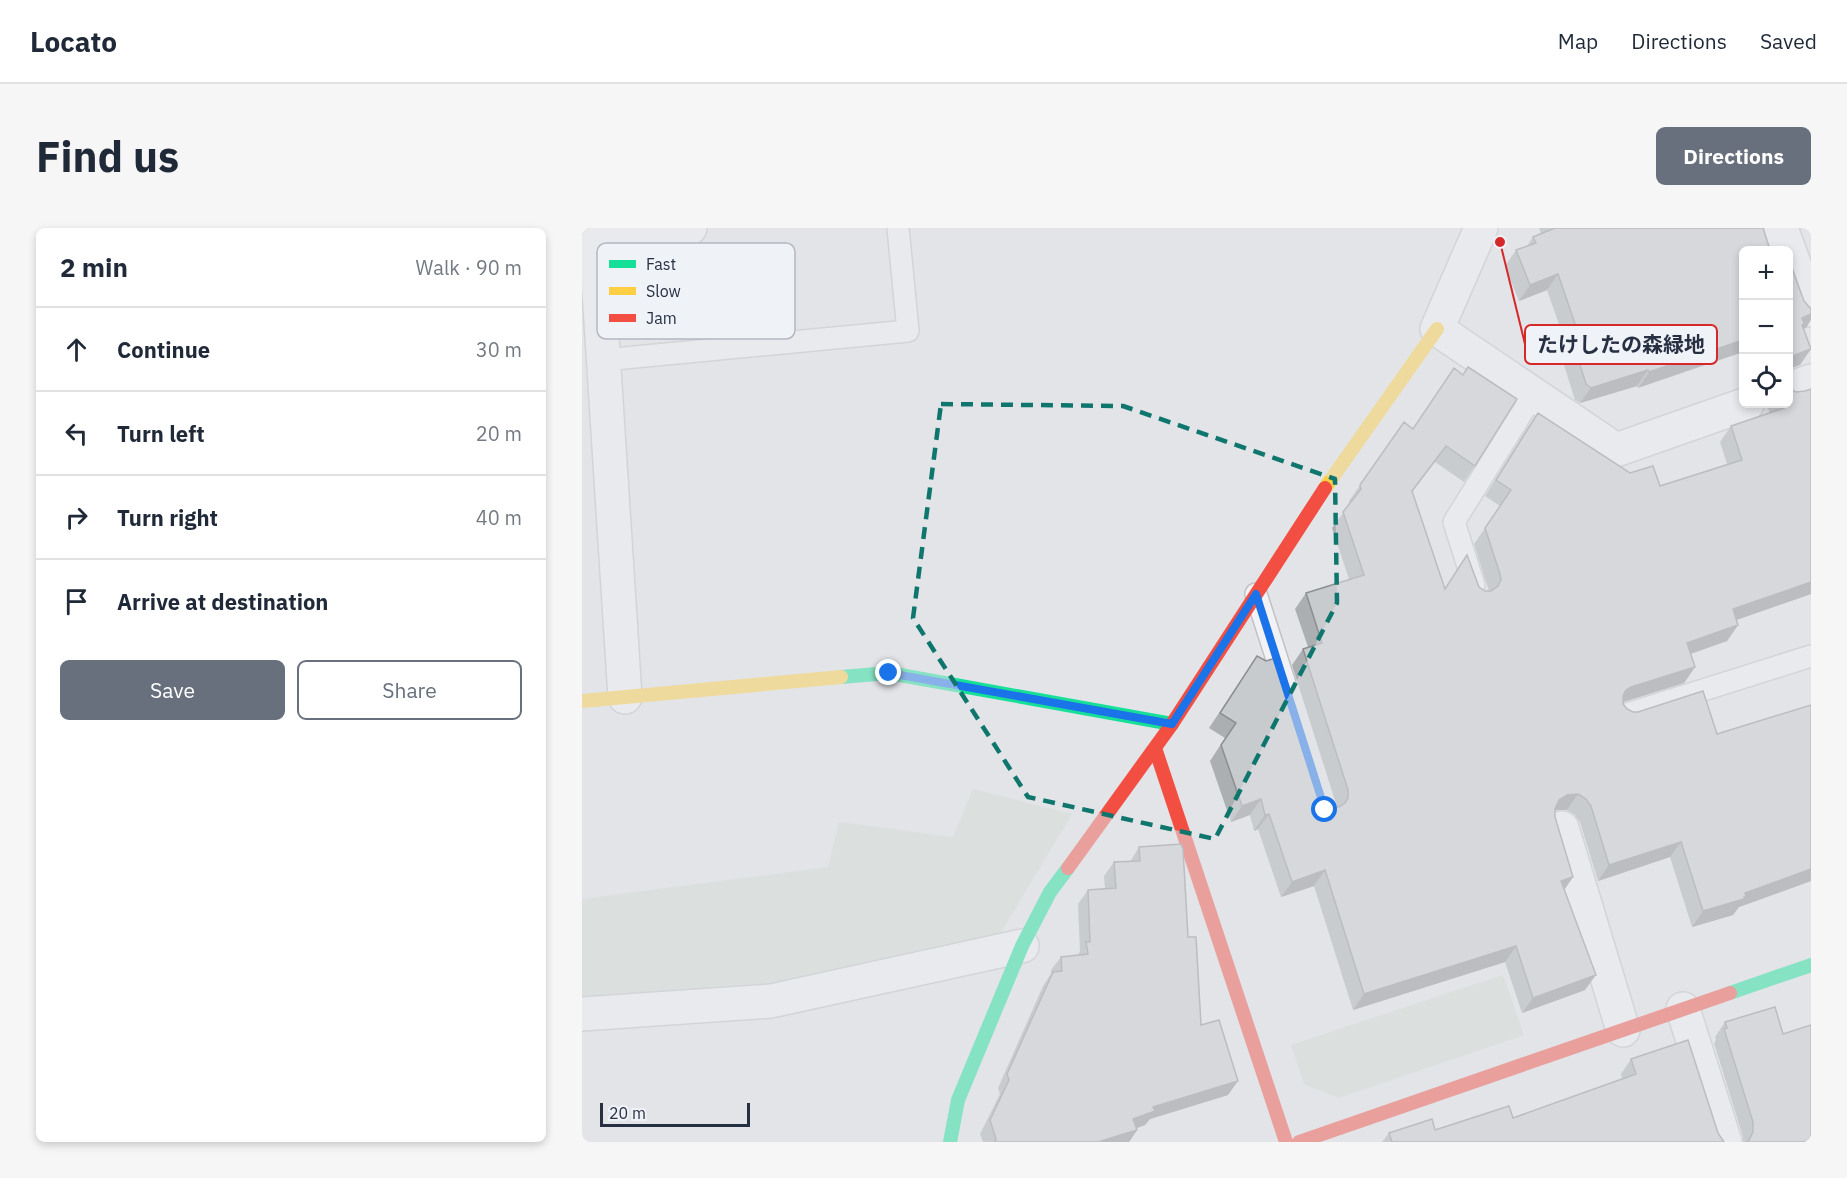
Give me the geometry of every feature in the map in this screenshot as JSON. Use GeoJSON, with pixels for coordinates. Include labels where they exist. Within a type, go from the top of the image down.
{"type":"FeatureCollection","features":[{"type":"Feature","properties":{"kind":"street"},"geometry":{"type":"LineString","coordinates":[[597,264],[595,232],[690,228]]}},
{"type":"Feature","properties":{"kind":"street"},"geometry":{"type":"LineString","coordinates":[[950,1142],[958,1100],[1022,946],[1050,892],[1172,724],[1309,511],[1437,329],[1481,228]]}},
{"type":"Feature","properties":{"kind":"street"},"geometry":{"type":"LineString","coordinates":[[1781,228],[1811,310]]}},
{"type":"Feature","properties":{"kind":"street"},"geometry":{"type":"LineString","coordinates":[[1437,329],[1616,450],[1739,407]]}},
{"type":"Feature","properties":{"kind":"street"},"geometry":{"type":"LineString","coordinates":[[602,339],[625,697]]}},
{"type":"Feature","properties":{"kind":"street"},"geometry":{"type":"LineString","coordinates":[[1793,387],[1811,381]]}},
{"type":"Feature","properties":{"kind":"street"},"geometry":{"type":"LineString","coordinates":[[582,700],[889,673],[1172,724]]}},
{"type":"Feature","properties":{"kind":"street"},"geometry":{"type":"LineString","coordinates":[[1155,748],[1286,1142]]}},
{"type":"Feature","properties":{"kind":"street"},"geometry":{"type":"LineString","coordinates":[[1562,828],[1623,1030]]}},
{"type":"Feature","properties":{"kind":"street"},"geometry":{"type":"LineString","coordinates":[[582,1014],[771,1001],[1022,946]]}},
{"type":"Feature","properties":{"kind":"street"},"geometry":{"type":"LineString","coordinates":[[1299,1142],[1811,965]]}},
{"type":"Feature","properties":{"kind":"street"},"geometry":{"type":"LineString","coordinates":[[1683,1009],[1725,1142]]}},
{"type":"Feature","properties":{"kind":"lane"},"geometry":{"type":"LineString","coordinates":[[603,360],[908,332],[898,228]]}},
{"type":"Feature","properties":{"kind":"lane"},"geometry":{"type":"LineString","coordinates":[[1477,594],[1455,522],[1533,395]]}},
{"type":"Feature","properties":{"kind":"lane"},"geometry":{"type":"LineString","coordinates":[[1256,594],[1292,707]]}},
{"type":"Feature","properties":{"kind":"lane"},"geometry":{"type":"LineString","coordinates":[[1624,715],[1811,656]]}},
{"type":"Feature","properties":{"kind":"highlighted area"},"geometry":{"type":"Polygon","coordinates":[[[941,404],[1123,406],[1335,479],[1337,603],[1215,839],[1028,797],[913,618],[941,404]]]}},
{"type":"Feature","properties":{"kind":"shaded area"},"geometry":{"type":"Polygon","coordinates":[[[973,789],[1072,814],[997,939],[768,985],[582,996],[582,899],[828,867],[839,822],[953,837],[973,789]]]}},
{"type":"Feature","properties":{"kind":"shaded area"},"geometry":{"type":"Polygon","coordinates":[[[1503,975],[1524,1035],[1339,1098],[1304,1084],[1291,1045],[1503,975]]]}},
{"type":"Feature","properties":{"kind":"building"},"geometry":{"type":"Polygon","coordinates":[[[1555,228],[1763,228],[1769,246],[1739,246],[1739,341],[1649,372],[1648,370],[1591,388],[1586,384],[1575,349],[1582,344],[1558,274],[1530,285],[1516,250],[1536,243],[1533,237],[1555,228]]]}},
{"type":"Feature","properties":{"kind":"building"},"geometry":{"type":"Polygon","coordinates":[[[1793,271],[1804,301],[1811,309],[1811,314],[1802,318],[1804,324],[1802,325],[1811,349],[1793,356],[1793,271]]]}},
{"type":"Feature","properties":{"kind":"building"},"geometry":{"type":"Polygon","coordinates":[[[1468,367],[1517,399],[1475,466],[1446,446],[1412,491],[1445,589],[1467,555],[1479,587],[1485,591],[1491,591],[1498,586],[1501,580],[1485,528],[1511,490],[1496,480],[1538,413],[1630,473],[1653,466],[1660,486],[1742,460],[1731,426],[1784,408],[1793,408],[1793,390],[1811,389],[1811,582],[1733,609],[1738,625],[1687,643],[1695,667],[1631,687],[1623,696],[1623,704],[1627,709],[1638,712],[1703,691],[1717,734],[1811,705],[1811,869],[1745,893],[1744,899],[1703,911],[1681,842],[1609,865],[1591,806],[1578,794],[1567,795],[1559,800],[1555,809],[1555,817],[1573,877],[1561,881],[1596,975],[1533,998],[1516,946],[1364,994],[1325,870],[1292,882],[1269,814],[1265,815],[1261,799],[1242,806],[1221,745],[1236,723],[1220,713],[1257,656],[1266,661],[1279,657],[1324,798],[1333,807],[1339,807],[1345,803],[1348,790],[1303,649],[1322,643],[1306,593],[1364,575],[1343,512],[1361,489],[1360,485],[1404,422],[1413,429],[1454,368],[1463,375],[1468,367]]]}},
{"type":"Feature","properties":{"kind":"building"},"geometry":{"type":"Polygon","coordinates":[[[1181,844],[1188,937],[1196,937],[1201,1025],[1219,1020],[1238,1081],[1153,1107],[1155,1111],[1133,1119],[1137,1130],[1098,1142],[995,1142],[990,1120],[1009,1080],[1007,1074],[1053,972],[1062,971],[1061,957],[1088,954],[1086,942],[1090,942],[1088,890],[1116,888],[1114,862],[1140,861],[1139,847],[1181,844]]]}},
{"type":"Feature","properties":{"kind":"building"},"geometry":{"type":"Polygon","coordinates":[[[1775,1007],[1783,1034],[1811,1025],[1811,1142],[1746,1142],[1753,1132],[1753,1122],[1724,1029],[1727,1028],[1725,1022],[1775,1007]]]}},
{"type":"Feature","properties":{"kind":"building"},"geometry":{"type":"Polygon","coordinates":[[[1688,1040],[1718,1133],[1724,1142],[1392,1142],[1389,1133],[1432,1119],[1435,1130],[1509,1106],[1513,1118],[1636,1074],[1631,1059],[1688,1040]]]}},
{"type":"Feature","properties":{"kind":"traffic: fast"},"geometry":{"type":"LineString","coordinates":[[841,677],[889,673],[1172,724]]}},
{"type":"Feature","properties":{"kind":"traffic: fast"},"geometry":{"type":"LineString","coordinates":[[950,1142],[958,1100],[1022,946],[1050,892],[1068,868]]}},
{"type":"Feature","properties":{"kind":"traffic: fast"},"geometry":{"type":"LineString","coordinates":[[1730,993],[1811,965]]}},
{"type":"Feature","properties":{"kind":"traffic: slow"},"geometry":{"type":"LineString","coordinates":[[1325,488],[1437,329]]}},
{"type":"Feature","properties":{"kind":"traffic: slow"},"geometry":{"type":"LineString","coordinates":[[582,701],[841,677]]}},
{"type":"Feature","properties":{"kind":"traffic: jam"},"geometry":{"type":"LineString","coordinates":[[1068,868],[1172,724],[1325,488]]}},
{"type":"Feature","properties":{"kind":"traffic: jam"},"geometry":{"type":"LineString","coordinates":[[1155,748],[1286,1142]]}},
{"type":"Feature","properties":{"kind":"traffic: jam"},"geometry":{"type":"LineString","coordinates":[[1299,1142],[1730,993]]}},
{"type":"Feature","properties":{"kind":"place","name":"たけしたの森緑地"},"geometry":{"type":"Point","coordinates":[1500,242]}},
{"type":"Feature","properties":{"kind":"route"},"geometry":{"type":"LineString","coordinates":[[889,673],[1172,724],[1256,594],[1325,810]]}}]}
